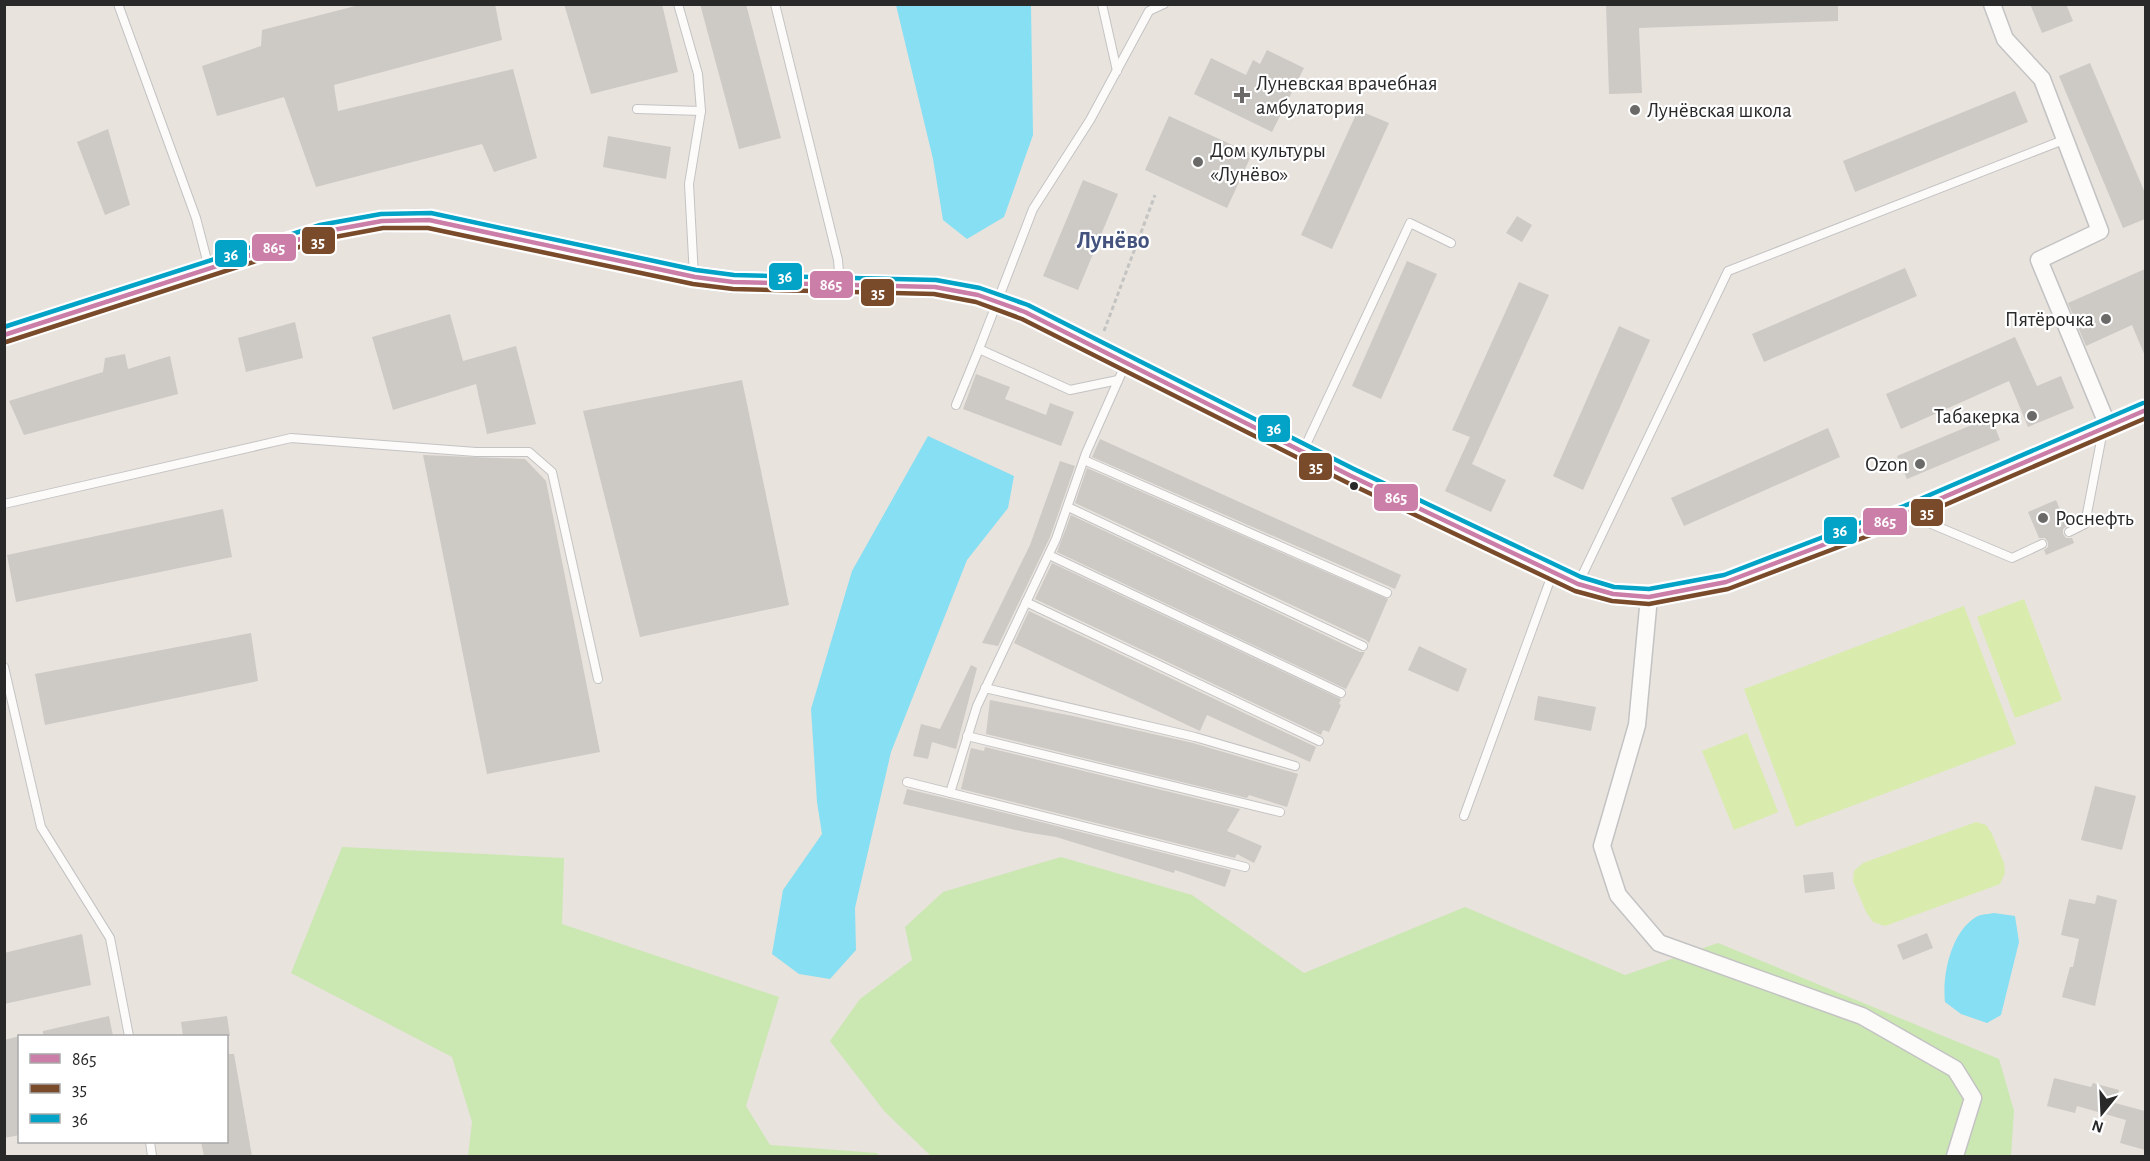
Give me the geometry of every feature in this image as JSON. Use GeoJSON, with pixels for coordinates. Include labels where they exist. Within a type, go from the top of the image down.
{"type":"FeatureCollection","features":[{"type":"Feature","properties":{"kind":"street"},"geometry":{"type":"LineString","coordinates":[[1992,4],[2005,39],[2042,79],[2100,231],[2039,260],[2106,427]]}},
{"type":"Feature","properties":{"kind":"street"},"geometry":{"type":"LineString","coordinates":[[4,335],[322,232],[382,221],[429,220],[694,277],[733,282],[935,287],[978,295],[1025,312],[1098,348],[1122,371],[1303,452],[1578,584],[1613,594],[1649,597],[1726,582],[1907,513],[2145,410]]}},
{"type":"Feature","properties":{"kind":"street"},"geometry":{"type":"LineString","coordinates":[[1649,597],[1637,725],[1602,846],[1618,895],[1659,943],[1862,1016],[1955,1069],[1973,1098],[1955,1156]]}},
{"type":"Feature","properties":{"kind":"lane"},"geometry":{"type":"LineString","coordinates":[[118,4],[196,218],[209,268]]}},
{"type":"Feature","properties":{"kind":"lane"},"geometry":{"type":"LineString","coordinates":[[678,4],[698,74],[702,111],[689,184],[694,277]]}},
{"type":"Feature","properties":{"kind":"lane"},"geometry":{"type":"LineString","coordinates":[[775,4],[838,260],[840,285]]}},
{"type":"Feature","properties":{"kind":"lane"},"geometry":{"type":"LineString","coordinates":[[1102,4],[1117,71]]}},
{"type":"Feature","properties":{"kind":"lane"},"geometry":{"type":"LineString","coordinates":[[956,405],[1033,209],[1090,120],[1150,8],[1164,4]]}},
{"type":"Feature","properties":{"kind":"lane"},"geometry":{"type":"LineString","coordinates":[[637,109],[702,111]]}},
{"type":"Feature","properties":{"kind":"lane"},"geometry":{"type":"LineString","coordinates":[[1578,584],[1728,271],[2066,139]]}},
{"type":"Feature","properties":{"kind":"lane"},"geometry":{"type":"LineString","coordinates":[[1303,452],[1410,224],[1451,243]]}},
{"type":"Feature","properties":{"kind":"lane"},"geometry":{"type":"LineString","coordinates":[[979,349],[1070,390],[1122,371]]}},
{"type":"Feature","properties":{"kind":"lane"},"geometry":{"type":"LineString","coordinates":[[950,793],[977,706],[1049,555],[1084,460],[1122,371]]}},
{"type":"Feature","properties":{"kind":"lane"},"geometry":{"type":"LineString","coordinates":[[2069,532],[2085,524],[2106,427]]}},
{"type":"Feature","properties":{"kind":"lane"},"geometry":{"type":"LineString","coordinates":[[4,504],[291,438],[476,452],[529,452],[552,472],[598,679]]}},
{"type":"Feature","properties":{"kind":"lane"},"geometry":{"type":"LineString","coordinates":[[1084,460],[1387,593]]}},
{"type":"Feature","properties":{"kind":"lane"},"geometry":{"type":"LineString","coordinates":[[1068,507],[1363,646]]}},
{"type":"Feature","properties":{"kind":"lane"},"geometry":{"type":"LineString","coordinates":[[1907,513],[2012,558],[2042,544]]}},
{"type":"Feature","properties":{"kind":"lane"},"geometry":{"type":"LineString","coordinates":[[1049,555],[1341,693]]}},
{"type":"Feature","properties":{"kind":"lane"},"geometry":{"type":"LineString","coordinates":[[1464,816],[1553,572]]}},
{"type":"Feature","properties":{"kind":"lane"},"geometry":{"type":"LineString","coordinates":[[1026,602],[1319,741]]}},
{"type":"Feature","properties":{"kind":"lane"},"geometry":{"type":"LineString","coordinates":[[4,667],[41,828],[110,938],[129,1035]]}},
{"type":"Feature","properties":{"kind":"lane"},"geometry":{"type":"LineString","coordinates":[[985,688],[1195,738],[1295,766]]}},
{"type":"Feature","properties":{"kind":"lane"},"geometry":{"type":"LineString","coordinates":[[968,736],[1280,812]]}},
{"type":"Feature","properties":{"kind":"lane"},"geometry":{"type":"LineString","coordinates":[[907,782],[1245,867]]}},
{"type":"Feature","properties":{"kind":"path"},"geometry":{"type":"LineString","coordinates":[[1098,348],[1155,195]]}},
{"type":"Feature","properties":{"kind":"green space"},"geometry":{"type":"Polygon","coordinates":[[[2024,599],[2062,700],[2015,718],[1977,617],[2024,599]]]}},
{"type":"Feature","properties":{"kind":"green space"},"geometry":{"type":"Polygon","coordinates":[[[1964,606],[2016,744],[1796,827],[1744,689],[1964,606]]]}},
{"type":"Feature","properties":{"kind":"green space"},"geometry":{"type":"Polygon","coordinates":[[[1747,733],[1778,812],[1734,830],[1702,751],[1747,733]]]}},
{"type":"Feature","properties":{"kind":"green space"},"geometry":{"type":"Polygon","coordinates":[[[1976,822],[1986,825],[2004,863],[2005,873],[2000,884],[1885,926],[1873,922],[1866,912],[1853,881],[1854,871],[1863,863],[1976,822]]]}},
{"type":"Feature","properties":{"kind":"green space"},"geometry":{"type":"Polygon","coordinates":[[[342,847],[564,858],[562,924],[779,997],[746,1106],[770,1145],[877,1153],[879,1156],[468,1156],[472,1122],[452,1057],[291,973],[342,847]]]}},
{"type":"Feature","properties":{"kind":"green space"},"geometry":{"type":"Polygon","coordinates":[[[1061,857],[1192,895],[1304,973],[1465,907],[1625,975],[1718,943],[1999,1059],[2014,1111],[2011,1156],[931,1156],[885,1112],[830,1041],[860,999],[912,960],[905,927],[943,892],[1061,857]]]}},
{"type":"Feature","properties":{"kind":"water"},"geometry":{"type":"Polygon","coordinates":[[[896,5],[1031,5],[1033,135],[1004,217],[967,239],[943,220],[933,159],[896,5]]]}},
{"type":"Feature","properties":{"kind":"water"},"geometry":{"type":"Polygon","coordinates":[[[928,436],[1014,476],[1008,508],[967,560],[891,752],[855,908],[856,950],[830,979],[799,974],[772,954],[783,890],[822,834],[817,802],[811,709],[852,571],[928,436]]]}},
{"type":"Feature","properties":{"kind":"water"},"geometry":{"type":"Polygon","coordinates":[[[1994,913],[2015,916],[2019,942],[2001,1015],[1987,1023],[1961,1014],[1945,1002],[1944,991],[1950,955],[1960,933],[1976,917],[1994,913]]]}},
{"type":"Feature","properties":{"kind":"building"},"geometry":{"type":"Polygon","coordinates":[[[363,4],[495,4],[502,40],[334,85],[338,111],[513,69],[537,158],[494,172],[482,144],[316,187],[284,97],[217,116],[202,66],[261,46],[262,30],[363,4]]]}},
{"type":"Feature","properties":{"kind":"building"},"geometry":{"type":"Polygon","coordinates":[[[564,4],[662,4],[678,72],[591,94],[564,4]]]}},
{"type":"Feature","properties":{"kind":"building"},"geometry":{"type":"Polygon","coordinates":[[[700,4],[746,4],[781,138],[739,149],[700,4]]]}},
{"type":"Feature","properties":{"kind":"building"},"geometry":{"type":"Polygon","coordinates":[[[1606,4],[1838,4],[1838,21],[1639,28],[1642,93],[1609,94],[1606,4]]]}},
{"type":"Feature","properties":{"kind":"building"},"geometry":{"type":"Polygon","coordinates":[[[2030,4],[2066,4],[2073,21],[2042,33],[2030,4]]]}},
{"type":"Feature","properties":{"kind":"building"},"geometry":{"type":"Polygon","coordinates":[[[1267,50],[1304,68],[1272,132],[1194,94],[1211,58],[1246,75],[1253,60],[1260,64],[1267,50]]]}},
{"type":"Feature","properties":{"kind":"building"},"geometry":{"type":"Polygon","coordinates":[[[2090,63],[2145,193],[2145,219],[2123,228],[2059,76],[2090,63]]]}},
{"type":"Feature","properties":{"kind":"building"},"geometry":{"type":"Polygon","coordinates":[[[2015,91],[2028,122],[1855,192],[1843,161],[2015,91]]]}},
{"type":"Feature","properties":{"kind":"building"},"geometry":{"type":"Polygon","coordinates":[[[1358,110],[1389,123],[1332,249],[1301,235],[1358,110]]]}},
{"type":"Feature","properties":{"kind":"building","name":"Дом культуры «Лунёво»"},"geometry":{"type":"Polygon","coordinates":[[[1169,116],[1252,154],[1227,208],[1145,170],[1169,116]]]}},
{"type":"Feature","properties":{"kind":"building"},"geometry":{"type":"Polygon","coordinates":[[[108,129],[130,205],[105,215],[77,142],[108,129]]]}},
{"type":"Feature","properties":{"kind":"building"},"geometry":{"type":"Polygon","coordinates":[[[608,136],[671,147],[666,179],[603,167],[608,136]]]}},
{"type":"Feature","properties":{"kind":"building"},"geometry":{"type":"Polygon","coordinates":[[[1083,180],[1118,194],[1078,290],[1043,276],[1083,180]]]}},
{"type":"Feature","properties":{"kind":"building"},"geometry":{"type":"Polygon","coordinates":[[[1517,216],[1532,225],[1522,242],[1506,233],[1517,216]]]}},
{"type":"Feature","properties":{"kind":"building"},"geometry":{"type":"Polygon","coordinates":[[[1407,261],[1437,274],[1381,399],[1352,386],[1407,261]]]}},
{"type":"Feature","properties":{"kind":"building"},"geometry":{"type":"Polygon","coordinates":[[[1905,268],[1917,296],[1764,362],[1752,334],[1905,268]]]}},
{"type":"Feature","properties":{"kind":"building"},"geometry":{"type":"Polygon","coordinates":[[[2145,269],[2145,356],[2132,325],[2086,346],[2068,303],[2145,269]]]}},
{"type":"Feature","properties":{"kind":"building"},"geometry":{"type":"Polygon","coordinates":[[[1519,282],[1549,295],[1472,464],[1506,480],[1491,512],[1445,491],[1470,437],[1452,430],[1519,282]]]}},
{"type":"Feature","properties":{"kind":"building"},"geometry":{"type":"Polygon","coordinates":[[[450,314],[463,361],[516,346],[536,424],[487,434],[476,384],[393,410],[372,337],[450,314]]]}},
{"type":"Feature","properties":{"kind":"building"},"geometry":{"type":"Polygon","coordinates":[[[295,322],[303,358],[246,372],[238,338],[295,322]]]}},
{"type":"Feature","properties":{"kind":"building"},"geometry":{"type":"Polygon","coordinates":[[[1619,326],[1650,340],[1583,490],[1553,476],[1619,326]]]}},
{"type":"Feature","properties":{"kind":"building"},"geometry":{"type":"Polygon","coordinates":[[[2015,337],[2037,386],[2061,376],[2074,408],[2028,427],[2009,381],[1901,429],[1886,394],[2015,337]]]}},
{"type":"Feature","properties":{"kind":"building"},"geometry":{"type":"Polygon","coordinates":[[[125,354],[128,369],[170,356],[178,394],[24,435],[9,401],[103,372],[105,358],[125,354]]]}},
{"type":"Feature","properties":{"kind":"building"},"geometry":{"type":"Polygon","coordinates":[[[976,374],[1010,387],[1005,399],[1046,415],[1050,403],[1074,412],[1061,446],[963,409],[976,374]]]}},
{"type":"Feature","properties":{"kind":"building"},"geometry":{"type":"Polygon","coordinates":[[[742,380],[789,605],[640,637],[583,411],[742,380]]]}},
{"type":"Feature","properties":{"kind":"building"},"geometry":{"type":"Polygon","coordinates":[[[1991,417],[2000,440],[1907,479],[1897,456],[1991,417]]]}},
{"type":"Feature","properties":{"kind":"building"},"geometry":{"type":"Polygon","coordinates":[[[1828,428],[1840,457],[1684,526],[1671,498],[1828,428]]]}},
{"type":"Feature","properties":{"kind":"building"},"geometry":{"type":"Polygon","coordinates":[[[1100,439],[1401,575],[1395,589],[1092,457],[1100,439]]]}},
{"type":"Feature","properties":{"kind":"building"},"geometry":{"type":"Polygon","coordinates":[[[423,455],[525,459],[546,481],[600,752],[487,774],[423,455]]]}},
{"type":"Feature","properties":{"kind":"building"},"geometry":{"type":"Polygon","coordinates":[[[1060,461],[1075,466],[1050,537],[998,646],[982,643],[1030,545],[1060,461]]]}},
{"type":"Feature","properties":{"kind":"building"},"geometry":{"type":"Polygon","coordinates":[[[1087,468],[1388,599],[1369,643],[1075,503],[1087,468]]]}},
{"type":"Feature","properties":{"kind":"building"},"geometry":{"type":"Polygon","coordinates":[[[2056,500],[2067,526],[2063,529],[2063,534],[2066,538],[2072,538],[2074,543],[2046,555],[2044,550],[2048,547],[2048,542],[2045,538],[2039,538],[2028,512],[2056,500]]]}},
{"type":"Feature","properties":{"kind":"building"},"geometry":{"type":"Polygon","coordinates":[[[223,509],[232,557],[16,602],[7,555],[223,509]]]}},
{"type":"Feature","properties":{"kind":"building"},"geometry":{"type":"Polygon","coordinates":[[[1071,515],[1360,652],[1365,652],[1346,689],[1057,552],[1071,515]]]}},
{"type":"Feature","properties":{"kind":"building"},"geometry":{"type":"Polygon","coordinates":[[[1052,563],[1341,699],[1339,704],[1341,705],[1329,732],[1323,730],[1321,735],[1035,599],[1052,563]]]}},
{"type":"Feature","properties":{"kind":"building"},"geometry":{"type":"Polygon","coordinates":[[[1029,611],[1316,747],[1310,762],[1207,715],[1200,731],[1014,643],[1029,611]]]}},
{"type":"Feature","properties":{"kind":"building"},"geometry":{"type":"Polygon","coordinates":[[[251,633],[258,681],[45,725],[35,674],[251,633]]]}},
{"type":"Feature","properties":{"kind":"building"},"geometry":{"type":"Polygon","coordinates":[[[1419,646],[1467,669],[1458,692],[1408,670],[1419,646]]]}},
{"type":"Feature","properties":{"kind":"building"},"geometry":{"type":"Polygon","coordinates":[[[971,665],[977,668],[956,749],[932,742],[928,759],[913,756],[921,724],[940,729],[971,665]]]}},
{"type":"Feature","properties":{"kind":"building"},"geometry":{"type":"Polygon","coordinates":[[[1538,696],[1596,707],[1591,731],[1534,720],[1538,696]]]}},
{"type":"Feature","properties":{"kind":"building"},"geometry":{"type":"Polygon","coordinates":[[[990,700],[1193,743],[1298,774],[1287,807],[1249,795],[1247,798],[986,734],[990,700]]]}},
{"type":"Feature","properties":{"kind":"building"},"geometry":{"type":"Polygon","coordinates":[[[985,747],[1240,809],[1227,831],[1262,846],[1254,863],[1237,854],[1235,858],[961,789],[971,748],[984,751],[985,747]]]}},
{"type":"Feature","properties":{"kind":"building"},"geometry":{"type":"Polygon","coordinates":[[[2095,786],[2136,796],[2122,850],[2081,840],[2095,786]]]}},
{"type":"Feature","properties":{"kind":"building"},"geometry":{"type":"Polygon","coordinates":[[[907,789],[1231,870],[1225,887],[1175,870],[1174,873],[1056,837],[903,804],[907,789]]]}},
{"type":"Feature","properties":{"kind":"building"},"geometry":{"type":"Polygon","coordinates":[[[1833,872],[1835,889],[1805,893],[1803,875],[1833,872]]]}},
{"type":"Feature","properties":{"kind":"building"},"geometry":{"type":"Polygon","coordinates":[[[2097,895],[2117,900],[2095,1006],[2062,997],[2070,967],[2073,967],[2079,939],[2061,935],[2069,899],[2095,904],[2097,895]]]}},
{"type":"Feature","properties":{"kind":"building"},"geometry":{"type":"Polygon","coordinates":[[[1927,933],[1933,948],[1903,960],[1897,945],[1927,933]]]}},
{"type":"Feature","properties":{"kind":"building"},"geometry":{"type":"Polygon","coordinates":[[[82,934],[91,985],[4,1004],[4,953],[82,934]]]}},
{"type":"Feature","properties":{"kind":"building"},"geometry":{"type":"Polygon","coordinates":[[[109,1016],[113,1035],[43,1035],[43,1031],[109,1016]]]}},
{"type":"Feature","properties":{"kind":"building"},"geometry":{"type":"Polygon","coordinates":[[[227,1016],[230,1036],[183,1035],[181,1022],[227,1016]]]}},
{"type":"Feature","properties":{"kind":"building"},"geometry":{"type":"Polygon","coordinates":[[[18,1036],[18,1135],[4,1138],[4,1040],[18,1036]]]}},
{"type":"Feature","properties":{"kind":"building"},"geometry":{"type":"Polygon","coordinates":[[[228,1054],[234,1054],[252,1156],[204,1156],[201,1143],[228,1143],[228,1054]]]}},
{"type":"Feature","properties":{"kind":"building"},"geometry":{"type":"Polygon","coordinates":[[[2054,1078],[2091,1087],[2093,1083],[2119,1090],[2115,1103],[2145,1111],[2145,1150],[2120,1143],[2126,1120],[2077,1106],[2075,1113],[2047,1106],[2054,1078]]]}},
{"type":"Feature","properties":{"kind":"transit line","name":"36"},"geometry":{"type":"LineString","coordinates":[[4,327],[320,225],[381,214],[431,213],[696,270],[734,275],[936,280],[980,288],[1028,305],[1354,469],[1581,577],[1614,587],[1649,589],[1724,575],[1904,506],[2143,403]]}},
{"type":"Feature","properties":{"kind":"transit line","name":"865"},"geometry":{"type":"LineString","coordinates":[[4,335],[322,232],[382,221],[429,220],[695,277],[733,282],[935,287],[978,295],[1025,312],[1351,476],[1578,584],[1613,594],[1649,597],[1726,582],[1907,513],[2146,410]]}},
{"type":"Feature","properties":{"kind":"transit line","name":"35"},"geometry":{"type":"LineString","coordinates":[[6,342],[324,239],[383,228],[428,228],[693,284],[733,289],[934,294],[976,302],[1022,319],[1348,483],[1575,591],[1612,601],[1649,604],[1728,589],[1910,520],[2146,418]]}},
{"type":"Feature","properties":{"kind":"place","name":"Луневская врачебная амбулатория"},"geometry":{"type":"Point","coordinates":[1242,95]}},
{"type":"Feature","properties":{"kind":"place","name":"Лунёвская школа"},"geometry":{"type":"Point","coordinates":[1635,110]}},
{"type":"Feature","properties":{"kind":"place","name":"Дом культуры «Лунёво»"},"geometry":{"type":"Point","coordinates":[1198,162]}},
{"type":"Feature","properties":{"kind":"place","name":"Пятёрочка"},"geometry":{"type":"Point","coordinates":[2106,319]}},
{"type":"Feature","properties":{"kind":"place","name":"Табакерка"},"geometry":{"type":"Point","coordinates":[2032,416]}},
{"type":"Feature","properties":{"kind":"place","name":"Ozon"},"geometry":{"type":"Point","coordinates":[1920,464]}},
{"type":"Feature","properties":{"kind":"place","name":"Роснефть"},"geometry":{"type":"Point","coordinates":[2043,518]}},
{"type":"Feature","properties":{"kind":"district","name":"Лунёво"},"geometry":{"type":"Point","coordinates":[1113,241]}}]}
